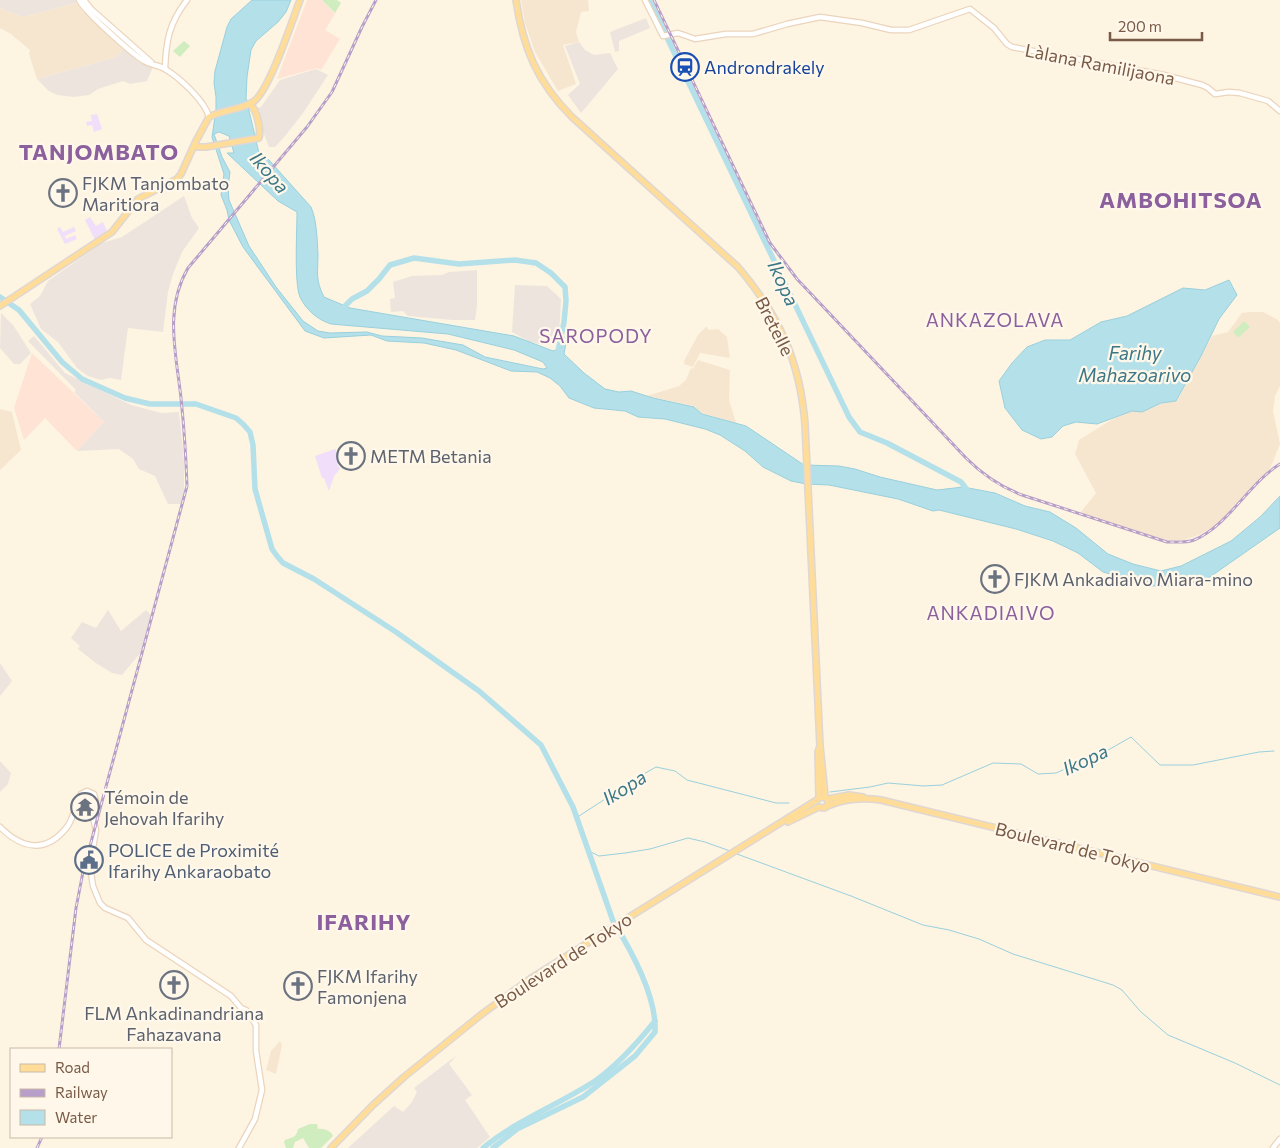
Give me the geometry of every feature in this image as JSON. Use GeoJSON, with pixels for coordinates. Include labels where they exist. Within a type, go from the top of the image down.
{"type":"FeatureCollection","features":[{"type":"Feature","properties":{"kind":"main road"},"geometry":{"type":"LineString","coordinates":[[3,304],[112,232],[138,199],[177,179],[211,116],[251,105],[270,83],[302,0]]}},
{"type":"Feature","properties":{"kind":"main road","name":"Bretelle"},"geometry":{"type":"LineString","coordinates":[[516,0],[527,51],[554,97],[572,117],[738,267],[768,306],[787,343],[799,379],[804,406],[820,746],[818,752],[823,799],[819,807]]}},
{"type":"Feature","properties":{"kind":"main road"},"geometry":{"type":"LineString","coordinates":[[195,144],[198,148],[256,138],[260,135],[251,105]]}},
{"type":"Feature","properties":{"kind":"main road","name":"Boulevard de Tokyo"},"geometry":{"type":"LineString","coordinates":[[331,1148],[373,1105],[404,1077],[482,1014],[530,979],[727,856],[823,799],[857,795],[919,808],[1280,897]]}},
{"type":"Feature","properties":{"kind":"main road"},"geometry":{"type":"LineString","coordinates":[[780,825],[819,807],[826,807],[823,799]]}},
{"type":"Feature","properties":{"kind":"street"},"geometry":{"type":"LineString","coordinates":[[79,0],[84,9],[138,57],[165,69],[198,98],[211,116]]}},
{"type":"Feature","properties":{"kind":"street"},"geometry":{"type":"LineString","coordinates":[[84,0],[91,9],[159,67]]}},
{"type":"Feature","properties":{"kind":"street"},"geometry":{"type":"LineString","coordinates":[[165,69],[168,33],[176,15],[187,0]]}},
{"type":"Feature","properties":{"kind":"street","name":"Làlana Ramilijaona"},"geometry":{"type":"LineString","coordinates":[[645,0],[661,35],[667,36],[678,33],[695,39],[726,34],[753,34],[820,17],[862,23],[880,28],[909,30],[970,9],[997,30],[1007,44],[1012,46],[1164,75],[1202,85],[1215,94],[1235,92],[1266,100],[1280,111]]}},
{"type":"Feature","properties":{"kind":"street"},"geometry":{"type":"LineString","coordinates":[[0,827],[9,836],[20,842],[37,846],[43,845],[51,841],[66,827],[81,794],[87,791],[94,794],[96,801],[93,818],[96,830],[92,854],[92,873],[93,886],[100,903],[105,908],[128,918],[146,940],[224,990],[241,1008],[246,1010],[256,1025],[256,1051],[261,1083],[261,1098],[255,1118],[239,1148]]}},
{"type":"Feature","properties":{"kind":"street"},"geometry":{"type":"LineString","coordinates":[[1274,1148],[1280,1139]]}},
{"type":"Feature","properties":{"kind":"shaded area"},"geometry":{"type":"Polygon","coordinates":[[[0,0],[75,0],[76,3],[23,17],[0,8],[0,0]]]}},
{"type":"Feature","properties":{"kind":"shaded area"},"geometry":{"type":"Polygon","coordinates":[[[307,0],[322,0],[335,14],[325,30],[340,39],[321,70],[317,68],[277,79],[307,0]]]}},
{"type":"Feature","properties":{"kind":"shaded area"},"geometry":{"type":"Polygon","coordinates":[[[521,0],[588,0],[589,11],[581,12],[576,32],[579,42],[563,45],[576,84],[558,91],[535,52],[525,23],[521,0]]]}},
{"type":"Feature","properties":{"kind":"shaded area"},"geometry":{"type":"Polygon","coordinates":[[[76,3],[82,11],[123,49],[117,57],[37,79],[29,54],[30,50],[11,34],[0,28],[0,8],[23,17],[76,3]]]}},
{"type":"Feature","properties":{"kind":"shaded area"},"geometry":{"type":"Polygon","coordinates":[[[646,18],[650,28],[619,41],[619,51],[615,52],[610,32],[646,18]]]}},
{"type":"Feature","properties":{"kind":"shaded area"},"geometry":{"type":"Polygon","coordinates":[[[579,42],[585,50],[594,55],[610,53],[618,69],[581,113],[568,95],[580,84],[565,46],[579,42]]]}},
{"type":"Feature","properties":{"kind":"shaded area"},"geometry":{"type":"Polygon","coordinates":[[[123,49],[141,63],[153,67],[147,81],[130,84],[123,81],[98,89],[89,95],[74,97],[57,95],[49,91],[37,79],[117,57],[123,49]]]}},
{"type":"Feature","properties":{"kind":"shaded area"},"geometry":{"type":"Polygon","coordinates":[[[316,69],[328,75],[285,136],[275,147],[269,147],[254,108],[261,107],[280,80],[316,69]]]}},
{"type":"Feature","properties":{"kind":"shaded area"},"geometry":{"type":"Polygon","coordinates":[[[97,114],[102,129],[94,132],[92,125],[87,126],[86,122],[92,121],[91,115],[97,114]]]}},
{"type":"Feature","properties":{"kind":"shaded area"},"geometry":{"type":"Polygon","coordinates":[[[184,196],[192,218],[199,228],[182,252],[173,274],[168,292],[163,332],[128,328],[121,380],[110,378],[101,380],[88,376],[77,368],[58,342],[41,329],[30,304],[40,296],[48,281],[102,243],[122,237],[184,196]]]}},
{"type":"Feature","properties":{"kind":"shaded area"},"geometry":{"type":"Polygon","coordinates":[[[90,217],[96,226],[103,222],[107,231],[95,240],[85,220],[90,217]]]}},
{"type":"Feature","properties":{"kind":"shaded area"},"geometry":{"type":"Polygon","coordinates":[[[60,227],[63,232],[74,227],[76,231],[65,236],[66,239],[75,235],[77,239],[65,244],[57,229],[60,227]]]}},
{"type":"Feature","properties":{"kind":"shaded area"},"geometry":{"type":"Polygon","coordinates":[[[477,270],[475,320],[408,316],[403,311],[391,312],[390,299],[395,298],[393,282],[412,276],[442,275],[449,272],[477,270]]]}},
{"type":"Feature","properties":{"kind":"shaded area"},"geometry":{"type":"Polygon","coordinates":[[[515,285],[547,286],[561,299],[559,339],[553,344],[544,345],[530,342],[512,332],[515,285]]]}},
{"type":"Feature","properties":{"kind":"shaded area"},"geometry":{"type":"Polygon","coordinates":[[[1263,312],[1280,323],[1280,386],[1275,396],[1273,411],[1280,444],[1266,475],[1224,520],[1201,534],[1184,540],[1161,540],[1080,513],[1096,493],[1075,454],[1079,440],[1111,420],[1132,410],[1149,409],[1160,403],[1177,401],[1212,336],[1228,332],[1242,313],[1263,312]]]}},
{"type":"Feature","properties":{"kind":"shaded area"},"geometry":{"type":"Polygon","coordinates":[[[1,313],[13,325],[31,353],[20,364],[14,364],[0,348],[1,313]]]}},
{"type":"Feature","properties":{"kind":"shaded area"},"geometry":{"type":"Polygon","coordinates":[[[706,327],[708,330],[718,329],[727,337],[730,358],[700,353],[693,367],[684,364],[698,335],[706,327]]]}},
{"type":"Feature","properties":{"kind":"shaded area"},"geometry":{"type":"Polygon","coordinates":[[[34,336],[65,373],[131,405],[161,413],[179,412],[184,461],[184,496],[181,504],[168,504],[155,476],[139,469],[133,459],[119,449],[77,451],[104,422],[28,341],[34,336]]]}},
{"type":"Feature","properties":{"kind":"shaded area"},"geometry":{"type":"Polygon","coordinates":[[[32,353],[104,422],[77,451],[45,418],[24,440],[14,408],[32,353]]]}},
{"type":"Feature","properties":{"kind":"shaded area"},"geometry":{"type":"Polygon","coordinates":[[[698,360],[730,370],[729,400],[736,423],[702,413],[694,406],[647,396],[679,386],[686,380],[691,368],[693,369],[698,360]]]}},
{"type":"Feature","properties":{"kind":"shaded area"},"geometry":{"type":"Polygon","coordinates":[[[0,409],[12,412],[21,450],[0,470],[0,409]]]}},
{"type":"Feature","properties":{"kind":"shaded area"},"geometry":{"type":"Polygon","coordinates":[[[335,449],[342,461],[337,464],[340,469],[334,476],[329,491],[324,478],[322,478],[315,456],[335,449]]]}},
{"type":"Feature","properties":{"kind":"shaded area"},"geometry":{"type":"Polygon","coordinates":[[[108,610],[121,631],[146,610],[151,615],[141,652],[122,675],[112,673],[96,663],[78,649],[80,646],[71,638],[82,622],[96,628],[108,610]]]}},
{"type":"Feature","properties":{"kind":"shaded area"},"geometry":{"type":"Polygon","coordinates":[[[0,663],[12,681],[0,696],[0,663]]]}},
{"type":"Feature","properties":{"kind":"shaded area"},"geometry":{"type":"Polygon","coordinates":[[[0,761],[11,773],[8,784],[0,792],[0,761]]]}},
{"type":"Feature","properties":{"kind":"shaded area"},"geometry":{"type":"Polygon","coordinates":[[[280,1041],[282,1045],[276,1074],[266,1070],[271,1051],[280,1041]]]}},
{"type":"Feature","properties":{"kind":"shaded area"},"geometry":{"type":"Polygon","coordinates":[[[457,1055],[449,1064],[472,1095],[465,1100],[490,1137],[477,1148],[348,1148],[394,1106],[403,1112],[412,1102],[417,1092],[414,1088],[457,1055]]]}},
{"type":"Feature","properties":{"kind":"green space"},"geometry":{"type":"Polygon","coordinates":[[[322,0],[337,0],[341,3],[335,13],[322,0]]]}},
{"type":"Feature","properties":{"kind":"green space"},"geometry":{"type":"Polygon","coordinates":[[[184,41],[190,46],[180,57],[173,51],[184,41]]]}},
{"type":"Feature","properties":{"kind":"green space"},"geometry":{"type":"Polygon","coordinates":[[[1244,321],[1250,327],[1238,338],[1233,332],[1244,321]]]}},
{"type":"Feature","properties":{"kind":"green space"},"geometry":{"type":"Polygon","coordinates":[[[310,1124],[317,1124],[318,1129],[327,1130],[333,1136],[321,1148],[309,1148],[303,1138],[295,1142],[293,1148],[286,1148],[285,1140],[295,1136],[298,1129],[310,1124]]]}},
{"type":"Feature","properties":{"kind":"water"},"geometry":{"type":"Polygon","coordinates":[[[252,0],[291,0],[286,12],[278,22],[256,41],[251,50],[246,98],[259,153],[269,160],[311,207],[316,230],[318,280],[324,297],[350,308],[514,336],[553,351],[561,348],[563,337],[567,337],[564,354],[605,389],[619,392],[631,391],[694,407],[702,414],[746,426],[804,465],[839,466],[855,469],[880,477],[937,490],[963,487],[995,493],[1025,506],[1050,512],[1076,528],[1108,554],[1133,564],[1161,571],[1181,566],[1231,541],[1260,517],[1280,496],[1280,528],[1207,579],[1180,586],[1152,586],[1103,572],[1078,553],[1053,541],[1016,529],[939,510],[933,511],[898,499],[829,485],[791,481],[763,467],[745,451],[720,435],[705,429],[665,419],[638,417],[625,411],[594,408],[569,398],[560,386],[550,378],[537,372],[511,371],[456,350],[424,343],[387,341],[371,335],[324,338],[305,331],[243,247],[229,220],[221,195],[224,174],[212,137],[216,110],[214,83],[215,71],[231,19],[252,0]],[[219,132],[214,134],[222,157],[230,172],[229,200],[249,246],[276,287],[303,321],[318,331],[330,333],[367,332],[382,336],[422,338],[463,345],[485,357],[543,369],[547,368],[543,362],[514,350],[448,334],[331,324],[317,317],[306,306],[298,290],[296,269],[297,212],[278,201],[227,153],[234,153],[229,136],[219,132]]]}},
{"type":"Feature","properties":{"kind":"water","name":"Farihy Mahazoarivo"},"geometry":{"type":"Polygon","coordinates":[[[1229,280],[1237,295],[1219,319],[1176,401],[1161,403],[1142,412],[1132,411],[1097,424],[1076,422],[1063,426],[1052,437],[1041,439],[1022,430],[1005,408],[999,381],[1027,347],[1045,340],[1070,340],[1101,322],[1127,316],[1183,288],[1205,290],[1229,280]]]}},
{"type":"Feature","properties":{"kind":"waterway","name":"Ikopa"},"geometry":{"type":"LineString","coordinates":[[649,0],[849,417],[860,432],[887,443],[961,482],[969,492]]}},
{"type":"Feature","properties":{"kind":"waterway","name":"Ikopa"},"geometry":{"type":"LineString","coordinates":[[341,310],[352,299],[367,291],[390,265],[414,258],[459,264],[515,260],[536,263],[551,273],[565,287],[564,322],[557,356]]}},
{"type":"Feature","properties":{"kind":"waterway"},"geometry":{"type":"LineString","coordinates":[[0,297],[19,310],[62,362],[82,379],[125,398],[150,404],[196,404],[236,418],[250,432],[253,445],[255,489],[272,549],[283,563],[314,579],[396,632],[479,691],[541,745],[573,807],[613,921],[642,975],[652,1004],[655,1032],[635,1056],[583,1097],[517,1129],[493,1148]]}},
{"type":"Feature","properties":{"kind":"waterway","name":"Ikopa"},"geometry":{"type":"LineString","coordinates":[[830,792],[888,783],[924,786],[942,785],[993,763],[1021,764],[1038,774],[1056,773],[1110,749],[1131,737],[1160,765],[1193,765],[1259,752],[1274,751]]}},
{"type":"Feature","properties":{"kind":"waterway","name":"Ikopa"},"geometry":{"type":"LineString","coordinates":[[576,818],[656,767],[675,771],[687,780],[776,803],[789,803]]}},
{"type":"Feature","properties":{"kind":"waterway"},"geometry":{"type":"LineString","coordinates":[[587,850],[599,856],[625,853],[650,849],[688,838],[730,851]]}},
{"type":"Feature","properties":{"kind":"waterway"},"geometry":{"type":"LineString","coordinates":[[737,854],[923,925],[979,939],[1013,954],[1113,985],[1122,990],[1140,1011],[1168,1035],[1235,1063],[1280,1085]]}},
{"type":"Feature","properties":{"kind":"waterway","name":"Ikopa"},"geometry":{"type":"LineString","coordinates":[[483,1148],[510,1129],[595,1081],[611,1069],[655,1021]]}},
{"type":"Feature","properties":{"kind":"railway"},"geometry":{"type":"LineString","coordinates":[[59,1048],[76,908],[83,872],[187,486],[183,420],[174,332],[176,299],[188,268],[307,127],[332,92],[376,0]]}},
{"type":"Feature","properties":{"kind":"railway"},"geometry":{"type":"LineString","coordinates":[[654,0],[770,243],[797,279],[966,458],[987,476],[1025,496],[1167,542],[1188,542],[1217,525],[1258,482],[1280,464]]}},
{"type":"Feature","properties":{"kind":"railway"},"geometry":{"type":"LineString","coordinates":[[37,1148],[42,1138]]}},
{"type":"Feature","properties":{"kind":"place","name":"Androndrakely"},"geometry":{"type":"Point","coordinates":[685,67]}},
{"type":"Feature","properties":{"kind":"place","name":"FJKM Tanjombato Maritiora"},"geometry":{"type":"Point","coordinates":[63,193]}},
{"type":"Feature","properties":{"kind":"place","name":"METM Betania"},"geometry":{"type":"Point","coordinates":[351,456]}},
{"type":"Feature","properties":{"kind":"place","name":"FJKM Ankadiaivo Miara-mino"},"geometry":{"type":"Point","coordinates":[995,579]}},
{"type":"Feature","properties":{"kind":"place","name":"Témoin de Jehovah Ifarihy"},"geometry":{"type":"Point","coordinates":[85,807]}},
{"type":"Feature","properties":{"kind":"place","name":"POLICE de Proximité Ifarihy Ankaraobato"},"geometry":{"type":"Point","coordinates":[89,860]}},
{"type":"Feature","properties":{"kind":"place","name":"FLM Ankadinandriana Fahazavana"},"geometry":{"type":"Point","coordinates":[174,985]}},
{"type":"Feature","properties":{"kind":"place","name":"FJKM Ifarihy Famonjena"},"geometry":{"type":"Point","coordinates":[298,986]}},
{"type":"Feature","properties":{"kind":"district","name":"TANJOMBATO"},"geometry":{"type":"Point","coordinates":[99,151]}},
{"type":"Feature","properties":{"kind":"district","name":"AMBOHITSOA"},"geometry":{"type":"Point","coordinates":[1181,199]}},
{"type":"Feature","properties":{"kind":"district","name":"ANKAZOLAVA"},"geometry":{"type":"Point","coordinates":[995,319]}},
{"type":"Feature","properties":{"kind":"district","name":"SAROPODY"},"geometry":{"type":"Point","coordinates":[596,335]}},
{"type":"Feature","properties":{"kind":"district","name":"ANKADIAIVO"},"geometry":{"type":"Point","coordinates":[991,612]}},
{"type":"Feature","properties":{"kind":"district","name":"IFARIHY"},"geometry":{"type":"Point","coordinates":[364,921]}}]}
